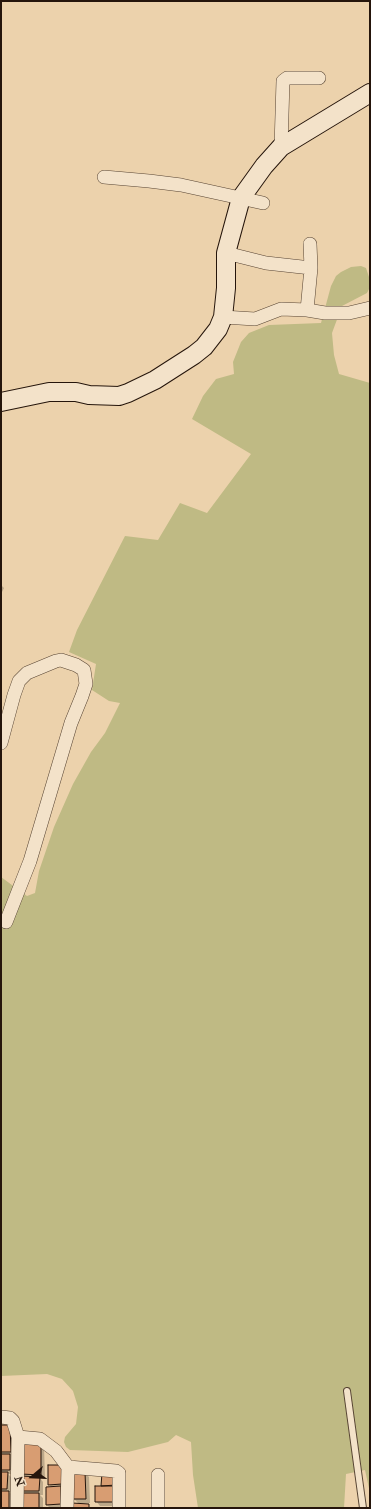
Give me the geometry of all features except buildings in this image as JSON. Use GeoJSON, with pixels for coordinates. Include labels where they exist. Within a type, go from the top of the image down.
{"type":"FeatureCollection","features":[{"type":"Feature","properties":{"kind":"street"},"geometry":{"type":"LineString","coordinates":[[280,147],[284,81],[287,78],[318,78]]}},
{"type":"Feature","properties":{"kind":"street"},"geometry":{"type":"LineString","coordinates":[[1,402],[49,392],[76,392],[89,396],[119,396],[155,380],[194,355],[210,340],[218,329],[223,318],[226,288],[226,253],[241,198],[280,147],[370,93]]}},
{"type":"Feature","properties":{"kind":"street"},"geometry":{"type":"LineString","coordinates":[[104,177],[156,182],[241,198],[262,204]]}},
{"type":"Feature","properties":{"kind":"street"},"geometry":{"type":"LineString","coordinates":[[307,310],[310,244]]}},
{"type":"Feature","properties":{"kind":"street"},"geometry":{"type":"LineString","coordinates":[[226,253],[266,263],[310,268]]}},
{"type":"Feature","properties":{"kind":"street"},"geometry":{"type":"LineString","coordinates":[[223,318],[255,319],[281,309],[307,310],[326,313],[349,313],[370,308]]}},
{"type":"Feature","properties":{"kind":"street"},"geometry":{"type":"LineString","coordinates":[[1,743],[5,711],[19,681],[27,673],[61,660],[76,665],[84,670],[86,684],[71,723],[30,861],[6,922]]}},
{"type":"Feature","properties":{"kind":"street"},"geometry":{"type":"LineString","coordinates":[[1,1417],[10,1418],[13,1421],[18,1437],[17,1508]]}},
{"type":"Feature","properties":{"kind":"street"},"geometry":{"type":"LineString","coordinates":[[18,1437],[40,1439],[56,1451],[68,1467],[67,1508]]}},
{"type":"Feature","properties":{"kind":"street"},"geometry":{"type":"LineString","coordinates":[[68,1467],[118,1473],[119,1508]]}},
{"type":"Feature","properties":{"kind":"street"},"geometry":{"type":"LineString","coordinates":[[158,1475],[158,1508]]}},
{"type":"Feature","properties":{"kind":"lane"},"geometry":{"type":"LineString","coordinates":[[347,1391],[363,1508]]}},
{"type":"Feature","properties":{"kind":"shaded area"},"geometry":{"type":"Polygon","coordinates":[[[361,266],[366,268],[370,280],[370,287],[367,293],[342,306],[332,333],[334,355],[339,374],[370,383],[370,1493],[365,1470],[346,1474],[344,1508],[198,1508],[193,1475],[191,1442],[176,1435],[168,1442],[128,1452],[70,1450],[66,1447],[64,1442],[65,1437],[76,1424],[78,1407],[73,1391],[62,1379],[47,1374],[1,1376],[1,877],[27,896],[35,893],[39,871],[54,827],[73,784],[91,752],[105,733],[120,703],[109,701],[92,690],[96,664],[69,652],[77,630],[125,536],[158,540],[180,503],[207,513],[251,454],[192,419],[203,396],[216,379],[234,374],[233,362],[241,342],[249,333],[269,325],[321,323],[331,286],[336,276],[351,267],[361,266]]]}}]}
